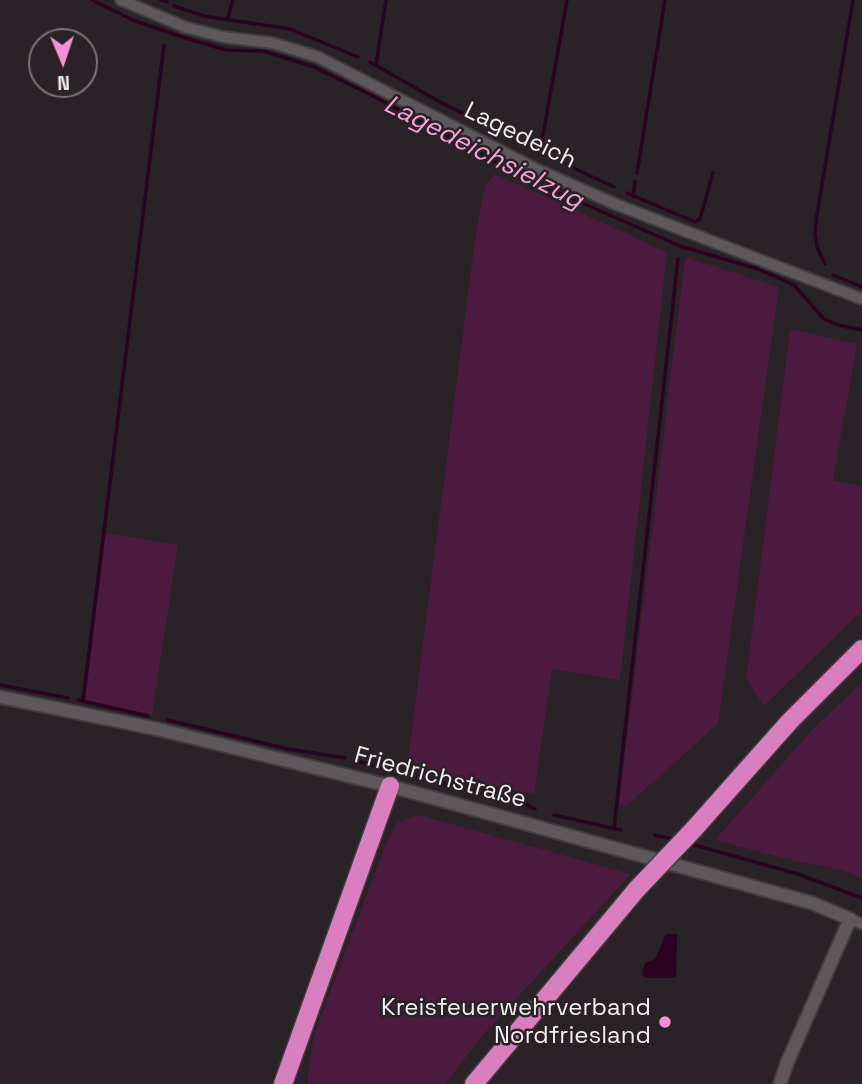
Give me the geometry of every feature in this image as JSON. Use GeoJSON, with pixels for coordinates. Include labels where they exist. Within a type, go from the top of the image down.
{"type":"FeatureCollection","features":[{"type":"Feature","properties":{"kind":"highway"},"geometry":{"type":"LineString","coordinates":[[474,1084],[636,889],[694,829],[790,721],[862,649]]}},
{"type":"Feature","properties":{"kind":"highway"},"geometry":{"type":"LineString","coordinates":[[283,1084],[390,786]]}},
{"type":"Feature","properties":{"kind":"highway"},"geometry":{"type":"LineString","coordinates":[[482,1084],[493,1060]]}},
{"type":"Feature","properties":{"kind":"highway"},"geometry":{"type":"LineString","coordinates":[[289,1064],[293,1084]]}},
{"type":"Feature","properties":{"kind":"street","name":"Lagedeich"},"geometry":{"type":"LineString","coordinates":[[121,0],[185,27],[223,37],[273,43],[318,57],[547,174],[615,204],[862,299]]}},
{"type":"Feature","properties":{"kind":"street","name":"Friedrichstraße"},"geometry":{"type":"LineString","coordinates":[[0,697],[158,729],[390,786],[800,900],[856,921]]}},
{"type":"Feature","properties":{"kind":"street"},"geometry":{"type":"LineString","coordinates":[[780,1084],[787,1063],[856,921]]}},
{"type":"Feature","properties":{"kind":"shaded area"},"geometry":{"type":"Polygon","coordinates":[[[495,174],[667,252],[620,680],[552,669],[534,794],[407,767],[476,232],[485,186],[495,174]]]}},
{"type":"Feature","properties":{"kind":"shaded area"},"geometry":{"type":"Polygon","coordinates":[[[685,257],[779,287],[718,724],[626,806],[619,804],[685,257]]]}},
{"type":"Feature","properties":{"kind":"shaded area"},"geometry":{"type":"Polygon","coordinates":[[[790,329],[857,344],[833,481],[862,486],[862,611],[764,706],[746,679],[790,329]]]}},
{"type":"Feature","properties":{"kind":"shaded area"},"geometry":{"type":"Polygon","coordinates":[[[106,533],[178,545],[152,715],[85,700],[106,533]]]}},
{"type":"Feature","properties":{"kind":"shaded area"},"geometry":{"type":"Polygon","coordinates":[[[862,682],[862,879],[845,871],[715,840],[810,732],[862,682]]]}},
{"type":"Feature","properties":{"kind":"shaded area"},"geometry":{"type":"Polygon","coordinates":[[[419,815],[631,874],[483,1035],[445,1084],[308,1084],[314,1035],[387,841],[398,822],[419,815]]]}},
{"type":"Feature","properties":{"kind":"shaded area"},"geometry":{"type":"Polygon","coordinates":[[[666,934],[677,934],[676,978],[646,978],[642,975],[645,963],[655,959],[666,934]]]}},
{"type":"Feature","properties":{"kind":"waterway","name":"Lagedeichsielzug"},"geometry":{"type":"LineString","coordinates":[[92,0],[135,21],[185,38],[226,50],[263,51],[314,67],[530,180],[680,246],[758,269],[794,285],[824,319],[862,330]]}},
{"type":"Feature","properties":{"kind":"waterway"},"geometry":{"type":"LineString","coordinates":[[161,0],[167,2]]}},
{"type":"Feature","properties":{"kind":"waterway"},"geometry":{"type":"LineString","coordinates":[[228,18],[233,0]]}},
{"type":"Feature","properties":{"kind":"waterway"},"geometry":{"type":"LineString","coordinates":[[376,65],[386,0]]}},
{"type":"Feature","properties":{"kind":"waterway"},"geometry":{"type":"LineString","coordinates":[[540,152],[567,0]]}},
{"type":"Feature","properties":{"kind":"waterway"},"geometry":{"type":"LineString","coordinates":[[637,173],[665,0]]}},
{"type":"Feature","properties":{"kind":"waterway"},"geometry":{"type":"LineString","coordinates":[[825,264],[817,247],[817,214],[853,0]]}},
{"type":"Feature","properties":{"kind":"waterway"},"geometry":{"type":"LineString","coordinates":[[174,6],[204,16],[290,29],[358,57]]}},
{"type":"Feature","properties":{"kind":"waterway"},"geometry":{"type":"LineString","coordinates":[[83,701],[164,45]]}},
{"type":"Feature","properties":{"kind":"waterway"},"geometry":{"type":"LineString","coordinates":[[370,62],[440,102],[525,145]]}},
{"type":"Feature","properties":{"kind":"waterway"},"geometry":{"type":"LineString","coordinates":[[535,150],[614,187]]}},
{"type":"Feature","properties":{"kind":"waterway"},"geometry":{"type":"LineString","coordinates":[[627,193],[695,222],[700,219],[713,173]]}},
{"type":"Feature","properties":{"kind":"waterway"},"geometry":{"type":"LineString","coordinates":[[633,196],[635,182]]}},
{"type":"Feature","properties":{"kind":"waterway"},"geometry":{"type":"LineString","coordinates":[[614,828],[678,259]]}},
{"type":"Feature","properties":{"kind":"waterway"},"geometry":{"type":"LineString","coordinates":[[833,275],[862,287]]}},
{"type":"Feature","properties":{"kind":"waterway"},"geometry":{"type":"LineString","coordinates":[[0,685],[68,698]]}},
{"type":"Feature","properties":{"kind":"waterway"},"geometry":{"type":"LineString","coordinates":[[78,700],[148,716]]}},
{"type":"Feature","properties":{"kind":"waterway"},"geometry":{"type":"LineString","coordinates":[[168,720],[288,749],[345,758]]}},
{"type":"Feature","properties":{"kind":"waterway"},"geometry":{"type":"LineString","coordinates":[[356,761],[406,774]]}},
{"type":"Feature","properties":{"kind":"waterway"},"geometry":{"type":"LineString","coordinates":[[417,777],[525,804],[535,809]]}},
{"type":"Feature","properties":{"kind":"waterway"},"geometry":{"type":"LineString","coordinates":[[554,815],[621,830]]}},
{"type":"Feature","properties":{"kind":"waterway"},"geometry":{"type":"LineString","coordinates":[[655,835],[676,840]]}},
{"type":"Feature","properties":{"kind":"waterway"},"geometry":{"type":"LineString","coordinates":[[687,843],[798,874],[862,898]]}},
{"type":"Feature","properties":{"kind":"place","name":"Kreisfeuerwehrverband Nordfriesland"},"geometry":{"type":"Point","coordinates":[665,1022]}}]}
